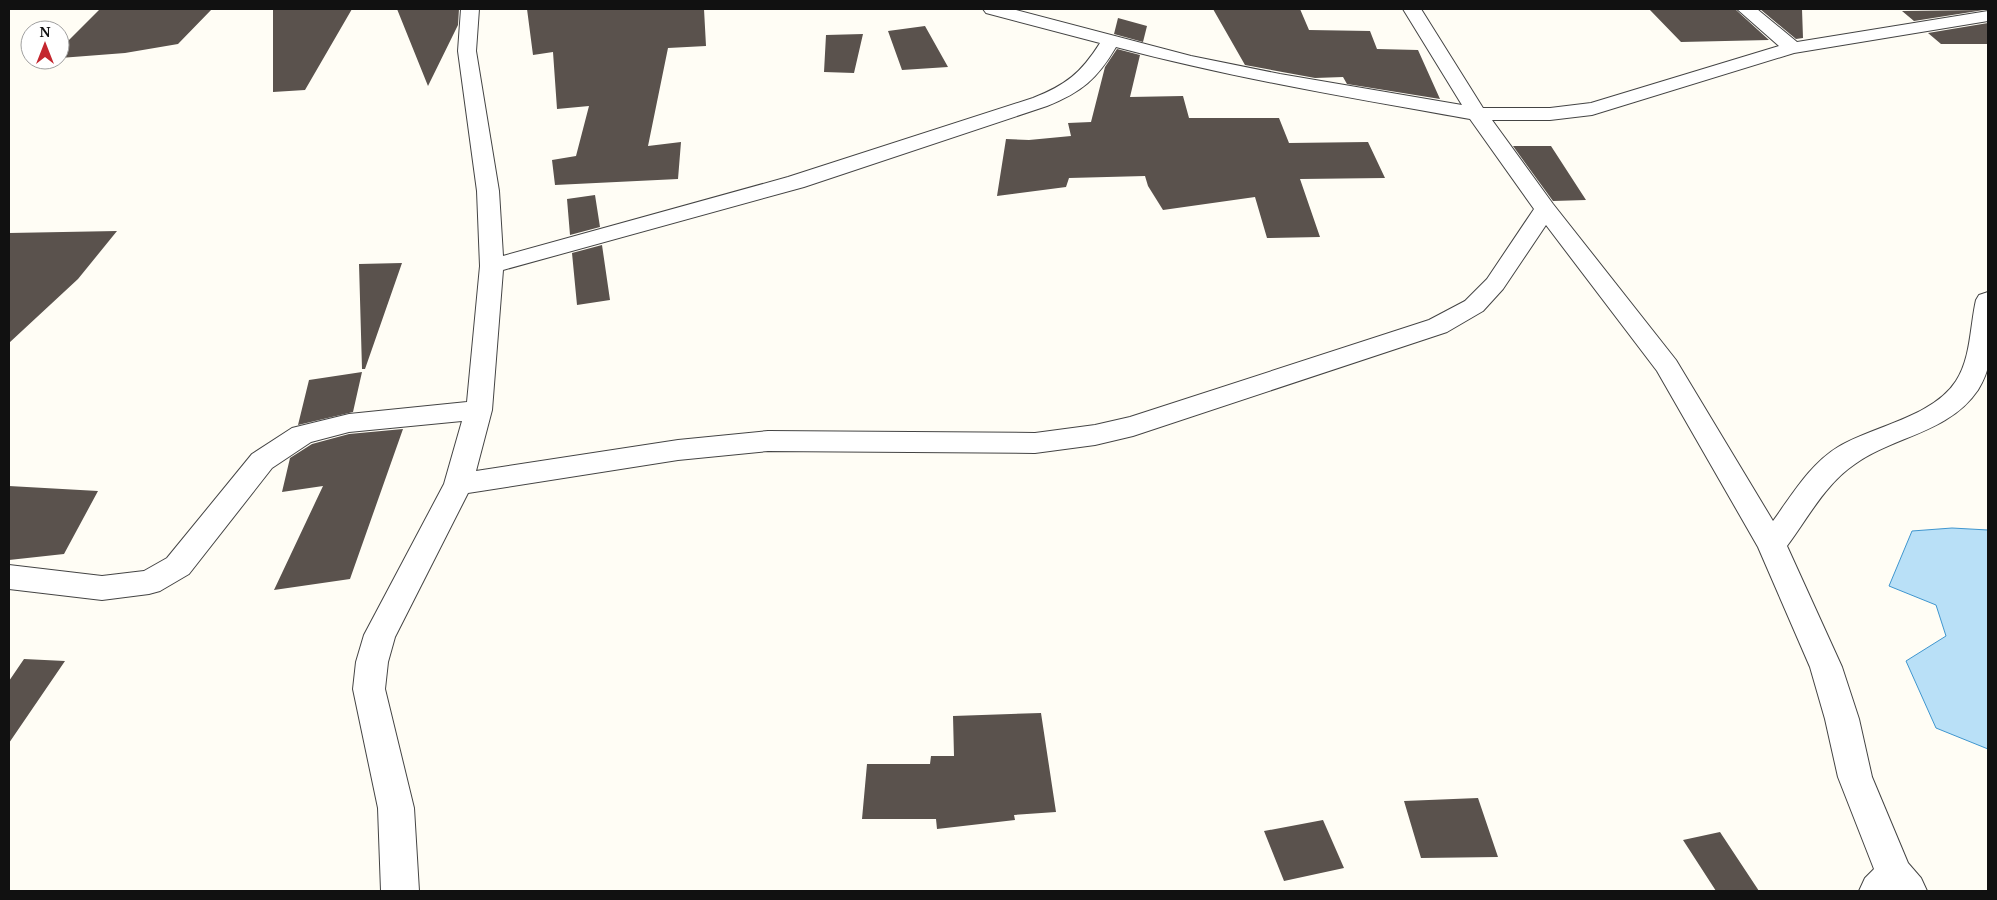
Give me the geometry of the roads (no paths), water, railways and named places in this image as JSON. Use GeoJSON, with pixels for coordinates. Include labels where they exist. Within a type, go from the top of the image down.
{"type":"FeatureCollection","features":[{"type":"Feature","properties":{"kind":"street"},"geometry":{"type":"LineString","coordinates":[[400,891],[396,808],[369,689],[372,662],[380,635],[396,608],[458,484],[478,410],[492,266],[488,191],[467,51],[470,9]]}},
{"type":"Feature","properties":{"kind":"street"},"geometry":{"type":"LineString","coordinates":[[992,9],[1110,42],[1189,61],[1280,80],[1476,114],[1550,114],[1592,109],[1645,94],[1754,58],[1793,48],[1988,16]]}},
{"type":"Feature","properties":{"kind":"street"},"geometry":{"type":"LineString","coordinates":[[1412,9],[1476,114],[1545,209],[1667,366],[1772,545],[1826,667],[1842,719],[1855,777],[1893,886]]}},
{"type":"Feature","properties":{"kind":"street"},"geometry":{"type":"LineString","coordinates":[[1746,9],[1793,48]]}},
{"type":"Feature","properties":{"kind":"street"},"geometry":{"type":"LineString","coordinates":[[492,266],[796,182],[1068,92],[1092,72],[1110,42]]}},
{"type":"Feature","properties":{"kind":"street"},"geometry":{"type":"LineString","coordinates":[[458,484],[678,450],[768,441],[1035,444],[1095,435],[1133,426],[1438,326],[1474,306],[1495,284],[1545,209]]}},
{"type":"Feature","properties":{"kind":"street"},"geometry":{"type":"LineString","coordinates":[[1772,545],[1822,478],[1846,455],[1943,410],[1964,390],[1977,363],[1984,312],[1988,300]]}},
{"type":"Feature","properties":{"kind":"street"},"geometry":{"type":"LineString","coordinates":[[9,577],[102,588],[148,582],[178,566],[262,461],[302,435],[349,423],[478,410]]}},
{"type":"Feature","properties":{"kind":"water"},"geometry":{"type":"Polygon","coordinates":[[[1952,528],[1988,530],[1988,749],[1936,728],[1906,661],[1946,636],[1936,605],[1889,586],[1912,531],[1952,528]]]}}]}
